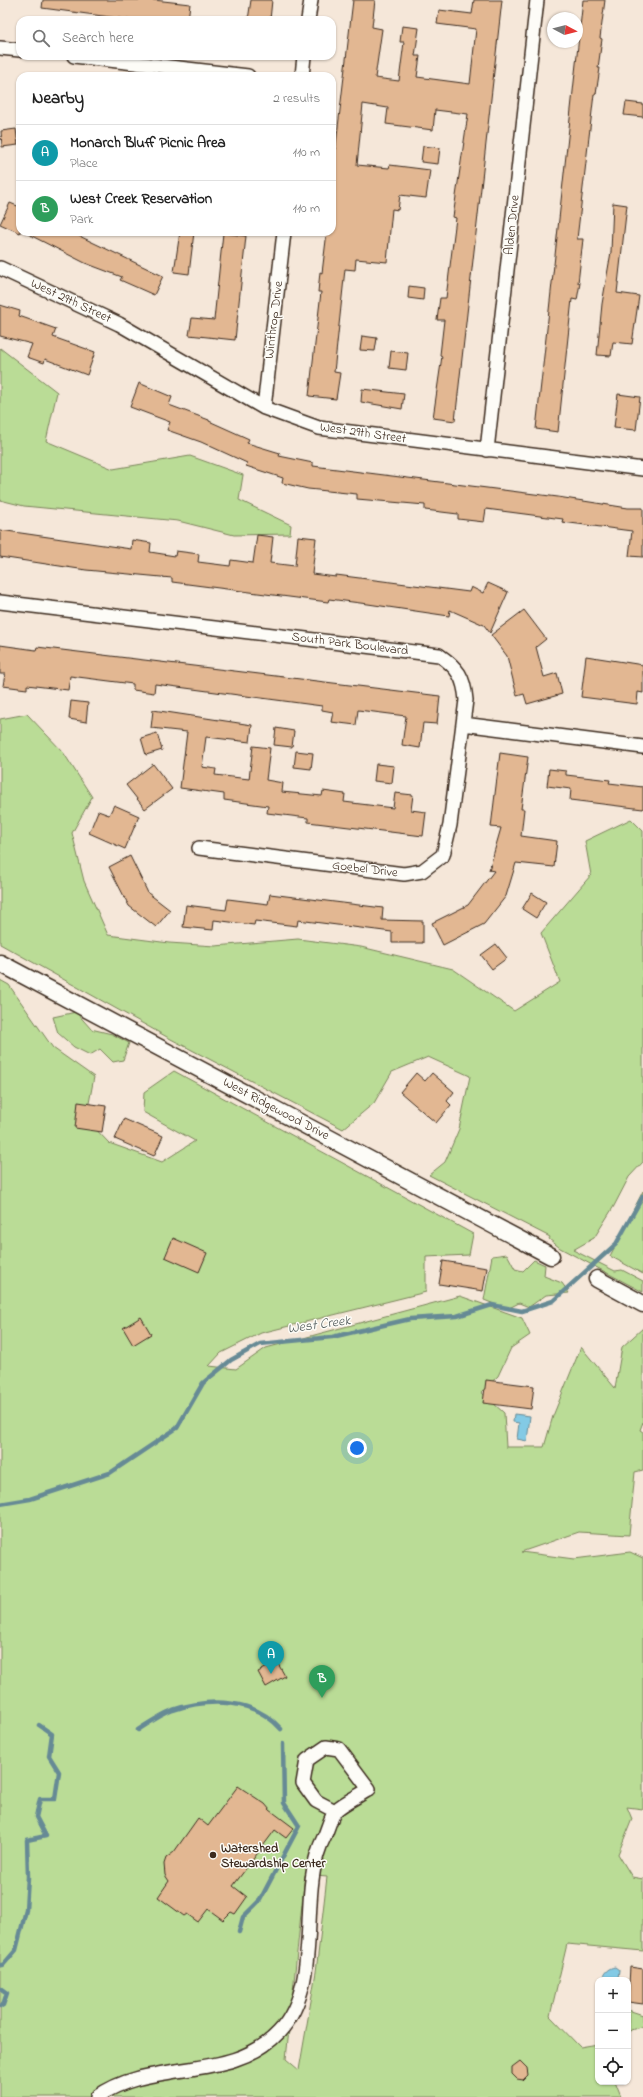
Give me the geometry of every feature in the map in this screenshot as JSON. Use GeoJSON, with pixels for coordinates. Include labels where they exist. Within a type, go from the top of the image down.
{"type":"FeatureCollection","features":[{"type":"Feature","properties":{"kind":"street"},"geometry":{"type":"LineString","coordinates":[[308,16],[310,0]]}},
{"type":"Feature","properties":{"kind":"street","name":"Alden Drive"},"geometry":{"type":"LineString","coordinates":[[488,450],[537,0]]}},
{"type":"Feature","properties":{"kind":"street"},"geometry":{"type":"LineString","coordinates":[[0,48],[16,50]]}},
{"type":"Feature","properties":{"kind":"street"},"geometry":{"type":"LineString","coordinates":[[109,60],[213,72]]}},
{"type":"Feature","properties":{"kind":"street"},"geometry":{"type":"LineString","coordinates":[[302,72],[304,60]]}},
{"type":"Feature","properties":{"kind":"street","name":"Winthrop Drive"},"geometry":{"type":"LineString","coordinates":[[264,408],[284,236]]}},
{"type":"Feature","properties":{"kind":"street","name":"West 29th Street"},"geometry":{"type":"LineString","coordinates":[[0,268],[119,324],[264,408],[319,428],[643,469]]}},
{"type":"Feature","properties":{"kind":"street","name":"South Park Boulevard"},"geometry":{"type":"LineString","coordinates":[[0,602],[439,655],[454,666],[465,685],[466,700],[463,724]]}},
{"type":"Feature","properties":{"kind":"street"},"geometry":{"type":"LineString","coordinates":[[463,724],[643,747]]}},
{"type":"Feature","properties":{"kind":"street","name":"Goebel Drive"},"geometry":{"type":"LineString","coordinates":[[199,848],[404,874],[422,870],[443,854],[450,825],[463,724]]}},
{"type":"Feature","properties":{"kind":"street","name":"West Ridgewood Drive"},"geometry":{"type":"LineString","coordinates":[[0,963],[551,1256]]}},
{"type":"Feature","properties":{"kind":"street"},"geometry":{"type":"LineString","coordinates":[[597,1279],[643,1304]]}},
{"type":"Feature","properties":{"kind":"street"},"geometry":{"type":"LineString","coordinates":[[96,2097],[123,2084],[148,2076],[220,2064],[240,2058],[258,2048],[279,2033],[296,2002],[304,1975],[317,1855],[335,1811],[369,1789],[339,1749],[326,1748],[307,1760],[303,1783],[316,1801],[335,1811]]}},
{"type":"Feature","properties":{"kind":"green space"},"geometry":{"type":"Polygon","coordinates":[[[0,348],[57,392],[46,441],[113,469],[190,456],[243,475],[239,500],[291,525],[290,534],[234,535],[178,521],[24,506],[0,500],[0,348]]]}},
{"type":"Feature","properties":{"kind":"green space"},"geometry":{"type":"Polygon","coordinates":[[[27,714],[63,752],[92,797],[72,833],[84,881],[108,935],[169,943],[215,946],[298,939],[361,947],[453,969],[514,1011],[560,982],[541,933],[591,875],[585,841],[631,819],[643,831],[643,1162],[629,1177],[614,1206],[594,1238],[573,1250],[615,1271],[622,1270],[643,1281],[643,1292],[560,1248],[549,1239],[550,1237],[429,1175],[445,1162],[459,1129],[470,1076],[428,1057],[392,1072],[374,1103],[343,1129],[167,1037],[0,944],[0,719],[27,714]]]}},
{"type":"Feature","properties":{"kind":"green space"},"geometry":{"type":"Polygon","coordinates":[[[0,980],[9,985],[53,1048],[94,1077],[86,1119],[109,1143],[162,1162],[195,1141],[143,1112],[144,1092],[174,1071],[473,1234],[469,1255],[426,1257],[426,1292],[261,1333],[221,1353],[209,1366],[236,1369],[266,1348],[460,1296],[522,1318],[530,1335],[511,1348],[498,1376],[481,1392],[504,1413],[506,1447],[544,1447],[553,1416],[581,1347],[615,1388],[622,1347],[643,1328],[643,1422],[640,1430],[643,1432],[643,1470],[635,1472],[629,1535],[579,1532],[521,1552],[574,1559],[630,1552],[643,1558],[643,1809],[627,1807],[632,1819],[618,1854],[632,1877],[643,1879],[643,1951],[567,1944],[550,2016],[580,2047],[595,2044],[595,2085],[616,2085],[621,2097],[0,2097],[0,980]],[[305,1875],[286,2059],[299,2070],[316,1972],[327,1877],[305,1875]]]}},
{"type":"Feature","properties":{"kind":"green space"},"geometry":{"type":"Polygon","coordinates":[[[76,1012],[91,1029],[112,1034],[129,1043],[123,1060],[113,1062],[100,1049],[90,1055],[74,1047],[58,1033],[53,1017],[76,1012]]]}},
{"type":"Feature","properties":{"kind":"green space"},"geometry":{"type":"Polygon","coordinates":[[[643,1191],[643,1274],[610,1256],[643,1191]]]}},
{"type":"Feature","properties":{"kind":"green space"},"geometry":{"type":"Polygon","coordinates":[[[507,1254],[515,1269],[523,1271],[534,1260],[545,1265],[544,1276],[562,1283],[569,1293],[546,1295],[529,1307],[519,1303],[507,1309],[484,1300],[492,1256],[507,1254]]]}},
{"type":"Feature","properties":{"kind":"green space"},"geometry":{"type":"Polygon","coordinates":[[[631,2011],[643,2015],[643,2026],[631,2030],[631,2011]]]}},
{"type":"Feature","properties":{"kind":"water"},"geometry":{"type":"Polygon","coordinates":[[[514,1414],[530,1416],[527,1441],[517,1439],[519,1423],[513,1422],[514,1414]]]}},
{"type":"Feature","properties":{"kind":"water"},"geometry":{"type":"Polygon","coordinates":[[[615,1967],[619,1970],[618,1977],[603,1977],[610,1968],[615,1967]]]}},
{"type":"Feature","properties":{"kind":"building"},"geometry":{"type":"Polygon","coordinates":[[[43,0],[154,0],[190,4],[188,16],[103,16],[42,8],[43,0]]]}},
{"type":"Feature","properties":{"kind":"building"},"geometry":{"type":"Polygon","coordinates":[[[251,0],[272,0],[270,16],[249,16],[251,0]]]}},
{"type":"Feature","properties":{"kind":"building"},"geometry":{"type":"Polygon","coordinates":[[[353,0],[375,0],[372,27],[382,29],[375,78],[399,81],[404,42],[400,42],[402,26],[419,28],[415,56],[420,56],[417,77],[470,84],[476,29],[437,24],[439,10],[472,14],[474,0],[502,0],[455,421],[433,418],[442,356],[440,355],[444,320],[437,320],[440,298],[446,298],[456,218],[453,217],[468,114],[435,110],[433,130],[386,124],[388,108],[363,104],[357,165],[389,168],[390,165],[430,170],[426,198],[400,195],[398,210],[392,209],[387,262],[356,259],[355,270],[345,269],[334,372],[340,373],[336,399],[309,396],[321,292],[318,292],[320,272],[322,273],[327,236],[336,236],[336,144],[353,0]]]}},
{"type":"Feature","properties":{"kind":"building"},"geometry":{"type":"Polygon","coordinates":[[[583,0],[605,0],[600,38],[602,39],[598,68],[600,68],[596,94],[594,94],[577,239],[583,239],[578,283],[580,283],[577,300],[572,299],[558,432],[536,429],[578,48],[583,48],[583,12],[582,12],[583,0]]]}},
{"type":"Feature","properties":{"kind":"building"},"geometry":{"type":"Polygon","coordinates":[[[626,102],[643,104],[643,117],[624,115],[626,102]]]}},
{"type":"Feature","properties":{"kind":"building"},"geometry":{"type":"Polygon","coordinates":[[[16,129],[16,145],[2,147],[1,131],[16,129]]]}},
{"type":"Feature","properties":{"kind":"building"},"geometry":{"type":"Polygon","coordinates":[[[423,146],[440,148],[438,164],[421,162],[423,146]]]}},
{"type":"Feature","properties":{"kind":"building"},"geometry":{"type":"Polygon","coordinates":[[[10,203],[16,205],[16,231],[0,224],[10,203]]]}},
{"type":"Feature","properties":{"kind":"building"},"geometry":{"type":"Polygon","coordinates":[[[613,203],[627,205],[617,293],[639,296],[632,344],[613,342],[611,356],[597,355],[602,304],[611,252],[613,203]]]}},
{"type":"Feature","properties":{"kind":"building"},"geometry":{"type":"Polygon","coordinates":[[[32,236],[79,236],[163,276],[154,295],[120,280],[122,277],[85,263],[32,236]]]}},
{"type":"Feature","properties":{"kind":"building"},"geometry":{"type":"Polygon","coordinates":[[[179,236],[194,236],[189,274],[174,272],[179,236]]]}},
{"type":"Feature","properties":{"kind":"building"},"geometry":{"type":"Polygon","coordinates":[[[223,236],[246,236],[235,340],[189,335],[192,318],[214,320],[223,236]]]}},
{"type":"Feature","properties":{"kind":"building"},"geometry":{"type":"Polygon","coordinates":[[[409,286],[424,288],[423,300],[408,298],[409,286]]]}},
{"type":"Feature","properties":{"kind":"building"},"geometry":{"type":"Polygon","coordinates":[[[0,305],[20,311],[19,316],[56,329],[53,337],[95,352],[87,375],[45,359],[44,363],[27,357],[32,344],[0,336],[0,305]]]}},
{"type":"Feature","properties":{"kind":"building"},"geometry":{"type":"Polygon","coordinates":[[[362,336],[377,338],[375,351],[360,350],[362,336]]]}},
{"type":"Feature","properties":{"kind":"building"},"geometry":{"type":"Polygon","coordinates":[[[391,351],[408,353],[406,370],[389,368],[391,351]]]}},
{"type":"Feature","properties":{"kind":"building"},"geometry":{"type":"Polygon","coordinates":[[[139,383],[172,397],[169,405],[209,420],[249,439],[247,443],[280,453],[279,456],[313,463],[313,466],[558,497],[628,508],[643,508],[643,557],[629,556],[632,531],[562,522],[563,519],[486,509],[484,522],[458,519],[458,514],[425,510],[425,505],[357,499],[357,494],[308,489],[282,483],[283,478],[246,466],[247,463],[201,442],[167,430],[170,422],[130,407],[139,383]]]}},
{"type":"Feature","properties":{"kind":"building"},"geometry":{"type":"Polygon","coordinates":[[[362,389],[404,394],[402,409],[361,402],[362,389]]]}},
{"type":"Feature","properties":{"kind":"building"},"geometry":{"type":"Polygon","coordinates":[[[618,394],[640,397],[636,430],[614,428],[618,394]]]}},
{"type":"Feature","properties":{"kind":"building"},"geometry":{"type":"Polygon","coordinates":[[[0,530],[131,549],[132,540],[151,543],[150,552],[175,556],[176,551],[199,554],[198,562],[230,566],[231,560],[253,563],[257,535],[273,537],[270,563],[295,566],[298,536],[316,538],[312,574],[336,577],[336,575],[469,592],[471,587],[483,593],[488,583],[508,592],[490,633],[484,625],[450,610],[449,616],[329,599],[328,602],[172,582],[172,578],[86,570],[0,557],[0,530]]]}},
{"type":"Feature","properties":{"kind":"building"},"geometry":{"type":"Polygon","coordinates":[[[524,610],[546,639],[536,647],[544,677],[557,673],[562,694],[527,704],[524,694],[517,696],[507,656],[491,635],[524,610]]]}},
{"type":"Feature","properties":{"kind":"building"},"geometry":{"type":"Polygon","coordinates":[[[0,645],[36,650],[37,647],[440,696],[437,724],[423,723],[420,748],[402,745],[406,716],[358,710],[356,725],[331,722],[333,712],[322,710],[322,706],[155,684],[154,693],[133,690],[133,684],[70,676],[68,690],[27,685],[27,689],[3,686],[5,674],[0,674],[0,645]]]}},
{"type":"Feature","properties":{"kind":"building"},"geometry":{"type":"Polygon","coordinates":[[[586,656],[643,665],[643,693],[638,692],[637,704],[581,697],[586,656]]]}},
{"type":"Feature","properties":{"kind":"building"},"geometry":{"type":"Polygon","coordinates":[[[71,701],[88,703],[86,722],[69,719],[71,701]]]}},
{"type":"Feature","properties":{"kind":"building"},"geometry":{"type":"Polygon","coordinates":[[[153,710],[252,725],[250,742],[206,737],[202,767],[216,769],[215,775],[249,779],[253,746],[270,748],[266,780],[283,783],[282,792],[322,796],[323,791],[345,794],[344,802],[393,808],[395,793],[413,795],[411,810],[426,812],[423,836],[308,822],[308,818],[267,813],[268,806],[224,800],[224,794],[180,788],[187,732],[151,728],[153,710]]]}},
{"type":"Feature","properties":{"kind":"building"},"geometry":{"type":"Polygon","coordinates":[[[276,728],[294,731],[292,747],[274,745],[276,728]]]}},
{"type":"Feature","properties":{"kind":"building"},"geometry":{"type":"Polygon","coordinates":[[[157,733],[162,750],[146,755],[141,738],[157,733]]]}},
{"type":"Feature","properties":{"kind":"building"},"geometry":{"type":"Polygon","coordinates":[[[296,751],[313,753],[311,769],[294,767],[296,751]]]}},
{"type":"Feature","properties":{"kind":"building"},"geometry":{"type":"Polygon","coordinates":[[[500,753],[528,757],[521,809],[524,809],[521,836],[557,841],[554,867],[516,863],[506,896],[484,924],[443,945],[432,923],[468,905],[494,871],[489,870],[501,828],[491,827],[500,753]]]}},
{"type":"Feature","properties":{"kind":"building"},"geometry":{"type":"Polygon","coordinates":[[[153,764],[172,789],[145,809],[126,785],[153,764]]]}},
{"type":"Feature","properties":{"kind":"building"},"geometry":{"type":"Polygon","coordinates":[[[376,764],[394,766],[392,783],[374,781],[376,764]]]}},
{"type":"Feature","properties":{"kind":"building"},"geometry":{"type":"Polygon","coordinates":[[[549,769],[566,771],[566,775],[610,780],[609,783],[643,787],[643,809],[570,800],[571,789],[547,786],[549,769]]]}},
{"type":"Feature","properties":{"kind":"building"},"geometry":{"type":"Polygon","coordinates":[[[114,805],[139,816],[125,849],[89,833],[98,811],[109,815],[114,805]]]}},
{"type":"Feature","properties":{"kind":"building"},"geometry":{"type":"Polygon","coordinates":[[[130,856],[148,893],[170,910],[156,927],[129,906],[109,867],[130,856]]]}},
{"type":"Feature","properties":{"kind":"building"},"geometry":{"type":"Polygon","coordinates":[[[532,893],[546,902],[536,918],[522,909],[532,893]]]}},
{"type":"Feature","properties":{"kind":"building"},"geometry":{"type":"Polygon","coordinates":[[[270,894],[383,908],[382,920],[423,921],[423,943],[392,943],[392,932],[298,920],[297,926],[255,921],[254,925],[214,920],[213,930],[183,927],[186,905],[226,910],[228,899],[268,904],[270,894]]]}},
{"type":"Feature","properties":{"kind":"building"},"geometry":{"type":"Polygon","coordinates":[[[496,944],[507,958],[492,969],[481,955],[496,944]]]}},
{"type":"Feature","properties":{"kind":"building"},"geometry":{"type":"Polygon","coordinates":[[[416,1073],[425,1081],[432,1073],[454,1092],[447,1101],[451,1105],[436,1123],[400,1092],[416,1073]]]}},
{"type":"Feature","properties":{"kind":"building"},"geometry":{"type":"Polygon","coordinates":[[[78,1102],[106,1106],[102,1132],[75,1128],[78,1102]]]}},
{"type":"Feature","properties":{"kind":"building"},"geometry":{"type":"Polygon","coordinates":[[[124,1119],[163,1136],[154,1156],[115,1139],[124,1119]]]}},
{"type":"Feature","properties":{"kind":"building"},"geometry":{"type":"Polygon","coordinates":[[[173,1238],[207,1253],[199,1272],[165,1257],[173,1238]]]}},
{"type":"Feature","properties":{"kind":"building"},"geometry":{"type":"Polygon","coordinates":[[[443,1261],[487,1268],[483,1291],[439,1284],[443,1261]]]}},
{"type":"Feature","properties":{"kind":"building"},"geometry":{"type":"Polygon","coordinates":[[[141,1317],[151,1334],[133,1345],[123,1328],[141,1317]]]}},
{"type":"Feature","properties":{"kind":"building"},"geometry":{"type":"Polygon","coordinates":[[[486,1380],[534,1386],[531,1409],[483,1403],[486,1380]]]}},
{"type":"Feature","properties":{"kind":"building"},"geometry":{"type":"Polygon","coordinates":[[[277,1662],[285,1676],[266,1687],[258,1672],[277,1662]]]}},
{"type":"Feature","properties":{"kind":"building","name":"Watershed Stewardship Center"},"geometry":{"type":"Polygon","coordinates":[[[238,1786],[265,1804],[270,1810],[294,1828],[286,1838],[275,1830],[233,1886],[247,1897],[235,1914],[231,1912],[223,1920],[208,1909],[198,1922],[187,1914],[184,1916],[158,1897],[169,1881],[165,1875],[164,1864],[166,1858],[174,1852],[198,1818],[208,1826],[238,1786]]]}},
{"type":"Feature","properties":{"kind":"building"},"geometry":{"type":"Polygon","coordinates":[[[630,1967],[643,1969],[643,2004],[631,2002],[631,1977],[629,1977],[630,1967]]]}},
{"type":"Feature","properties":{"kind":"building"},"geometry":{"type":"Polygon","coordinates":[[[520,2061],[527,2068],[528,2075],[523,2080],[517,2079],[512,2074],[512,2067],[520,2061]]]}},
{"type":"Feature","properties":{"kind":"waterway","name":"West Creek"},"geometry":{"type":"LineString","coordinates":[[0,1504],[30,1499],[110,1473],[177,1428],[203,1383],[231,1360],[260,1344],[332,1337],[410,1319],[457,1316],[492,1305],[522,1311],[553,1301],[616,1244],[643,1196]]}},
{"type":"Feature","properties":{"kind":"waterway"},"geometry":{"type":"LineString","coordinates":[[138,1730],[173,1710],[187,1706],[216,1703],[230,1703],[258,1711],[281,1729]]}},
{"type":"Feature","properties":{"kind":"waterway"},"geometry":{"type":"LineString","coordinates":[[0,1965],[3,1965],[16,1950],[26,1910],[28,1877],[27,1840],[46,1836],[36,1817],[40,1799],[55,1799],[59,1772],[49,1756],[52,1734],[39,1725]]}},
{"type":"Feature","properties":{"kind":"waterway"},"geometry":{"type":"LineString","coordinates":[[239,1932],[243,1917],[260,1900],[299,1826],[284,1803],[283,1744]]}},
{"type":"Feature","properties":{"kind":"waterway"},"geometry":{"type":"LineString","coordinates":[[0,1988],[7,1993],[3,2005],[0,2007]]}},
{"type":"Feature","properties":{"kind":"place","name":"Monarch Bluff Picnic Area"},"geometry":{"type":"Point","coordinates":[271,1674]}},
{"type":"Feature","properties":{"kind":"place","name":"West Creek Reservation"},"geometry":{"type":"Point","coordinates":[322,1698]}},
{"type":"Feature","properties":{"kind":"place","name":"Watershed Stewardship Center"},"geometry":{"type":"Point","coordinates":[213,1855]}}]}
